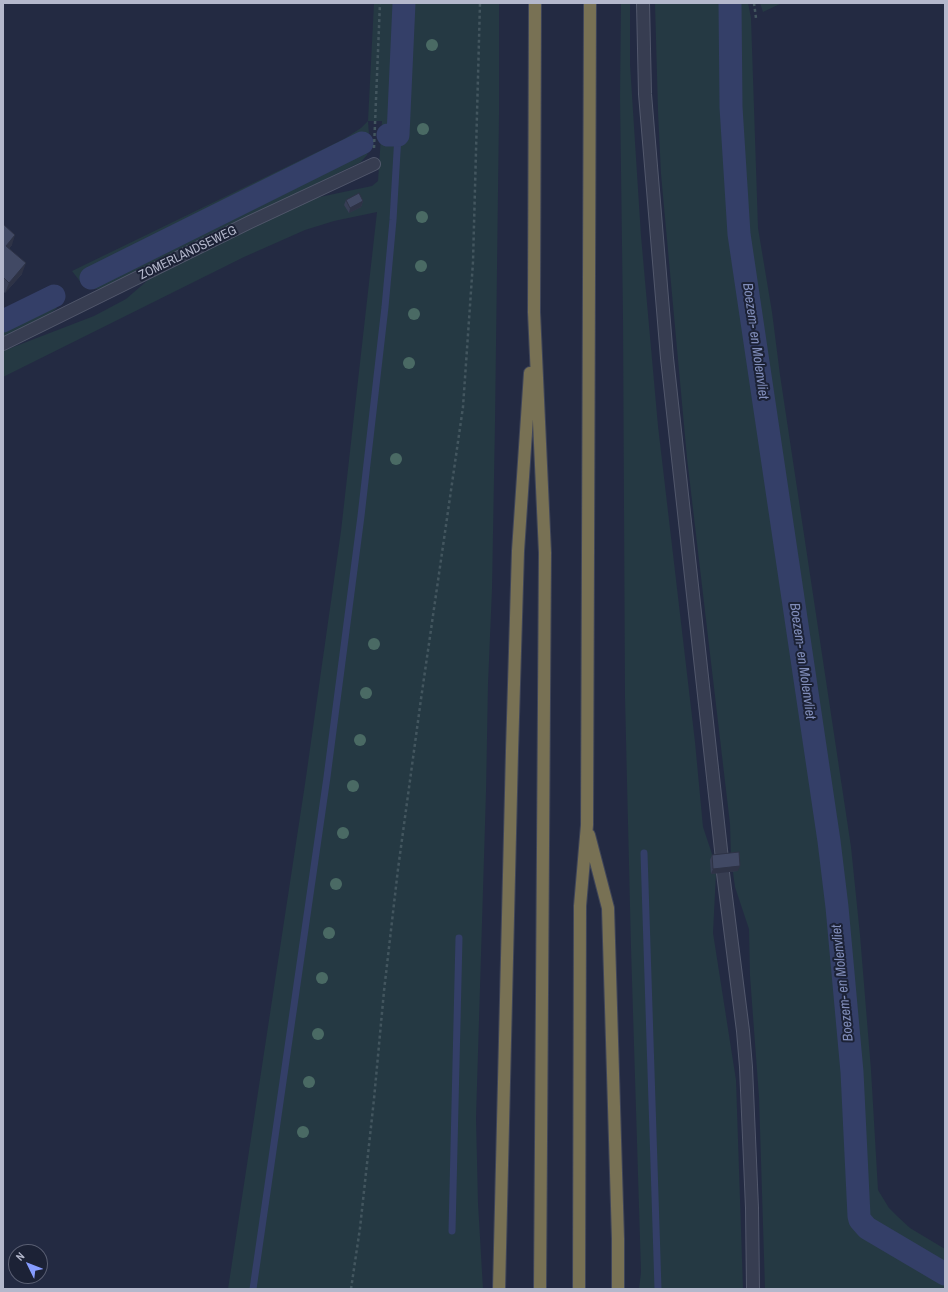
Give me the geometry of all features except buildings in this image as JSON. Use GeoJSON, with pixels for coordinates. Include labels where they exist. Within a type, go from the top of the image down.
{"type":"FeatureCollection","features":[{"type":"Feature","properties":{"kind":"highway"},"geometry":{"type":"LineString","coordinates":[[535,3],[534,312],[545,553],[540,1289]]}},
{"type":"Feature","properties":{"kind":"highway"},"geometry":{"type":"LineString","coordinates":[[579,1289],[580,906],[587,825],[590,3]]}},
{"type":"Feature","properties":{"kind":"highway"},"geometry":{"type":"LineString","coordinates":[[499,1289],[518,559],[534,312]]}},
{"type":"Feature","properties":{"kind":"highway"},"geometry":{"type":"LineString","coordinates":[[587,825],[608,908],[618,1239],[618,1289]]}},
{"type":"Feature","properties":{"kind":"street"},"geometry":{"type":"LineString","coordinates":[[643,3],[645,94],[667,358],[722,859]]}},
{"type":"Feature","properties":{"kind":"street","name":"ZOMERLANDSEWEG"},"geometry":{"type":"LineString","coordinates":[[3,344],[250,222],[374,164]]}},
{"type":"Feature","properties":{"kind":"street"},"geometry":{"type":"LineString","coordinates":[[723,873],[743,1031],[752,1208],[753,1289]]}},
{"type":"Feature","properties":{"kind":"path"},"geometry":{"type":"LineString","coordinates":[[374,164],[380,3]]}},
{"type":"Feature","properties":{"kind":"path"},"geometry":{"type":"LineString","coordinates":[[350,1289],[360,1228],[398,869],[463,407],[473,262],[480,3]]}},
{"type":"Feature","properties":{"kind":"path"},"geometry":{"type":"LineString","coordinates":[[754,3],[756,18]]}},
{"type":"Feature","properties":{"kind":"shaded area"},"geometry":{"type":"Polygon","coordinates":[[[374,3],[499,3],[499,115],[492,589],[476,1118],[478,1203],[483,1289],[228,1289],[305,784],[341,531],[377,212],[334,221],[305,230],[244,257],[3,377],[3,351],[94,316],[126,299],[148,280],[160,273],[315,198],[372,186],[378,181],[382,121],[368,121],[374,3]]]}},
{"type":"Feature","properties":{"kind":"shaded area"},"geometry":{"type":"Polygon","coordinates":[[[621,3],[630,3],[630,64],[641,236],[658,426],[695,742],[703,827],[714,860],[716,873],[713,933],[736,1080],[743,1289],[639,1289],[641,1272],[625,698],[620,97],[621,3]]]}},
{"type":"Feature","properties":{"kind":"shaded area"},"geometry":{"type":"Polygon","coordinates":[[[655,3],[748,3],[751,18],[758,228],[772,312],[780,375],[851,847],[871,1070],[878,1190],[889,1208],[910,1228],[945,1249],[945,1289],[765,1289],[759,1097],[750,976],[749,929],[735,887],[731,858],[730,824],[687,458],[661,174],[655,3]]]}},
{"type":"Feature","properties":{"kind":"shaded area"},"geometry":{"type":"Polygon","coordinates":[[[760,3],[782,3],[763,12],[760,3]]]}},
{"type":"Feature","properties":{"kind":"shaded area"},"geometry":{"type":"Polygon","coordinates":[[[368,121],[370,148],[367,155],[361,162],[104,287],[89,289],[82,284],[72,271],[344,139],[361,128],[368,121]]]}},
{"type":"Feature","properties":{"kind":"shaded area"},"geometry":{"type":"Polygon","coordinates":[[[58,291],[60,303],[56,309],[3,337],[3,319],[58,291]]]}},
{"type":"Feature","properties":{"kind":"waterway"},"geometry":{"type":"LineString","coordinates":[[388,135],[398,135],[404,3]]}},
{"type":"Feature","properties":{"kind":"waterway","name":"Boezem- en Molenvliet"},"geometry":{"type":"LineString","coordinates":[[730,3],[731,107],[739,234],[829,841],[837,907],[852,1072],[859,1216],[860,1220],[867,1228],[945,1274]]}},
{"type":"Feature","properties":{"kind":"waterway","name":"Boezem- en Molenvliet"},"geometry":{"type":"LineString","coordinates":[[730,11],[734,9]]}},
{"type":"Feature","properties":{"kind":"waterway"},"geometry":{"type":"LineString","coordinates":[[253,1289],[327,777],[361,516],[385,307],[393,220],[398,135]]}},
{"type":"Feature","properties":{"kind":"waterway"},"geometry":{"type":"LineString","coordinates":[[91,278],[362,143]]}},
{"type":"Feature","properties":{"kind":"waterway"},"geometry":{"type":"LineString","coordinates":[[3,321],[54,296]]}},
{"type":"Feature","properties":{"kind":"waterway"},"geometry":{"type":"LineString","coordinates":[[644,853],[658,1289]]}},
{"type":"Feature","properties":{"kind":"waterway"},"geometry":{"type":"LineString","coordinates":[[452,1231],[459,938]]}}]}
